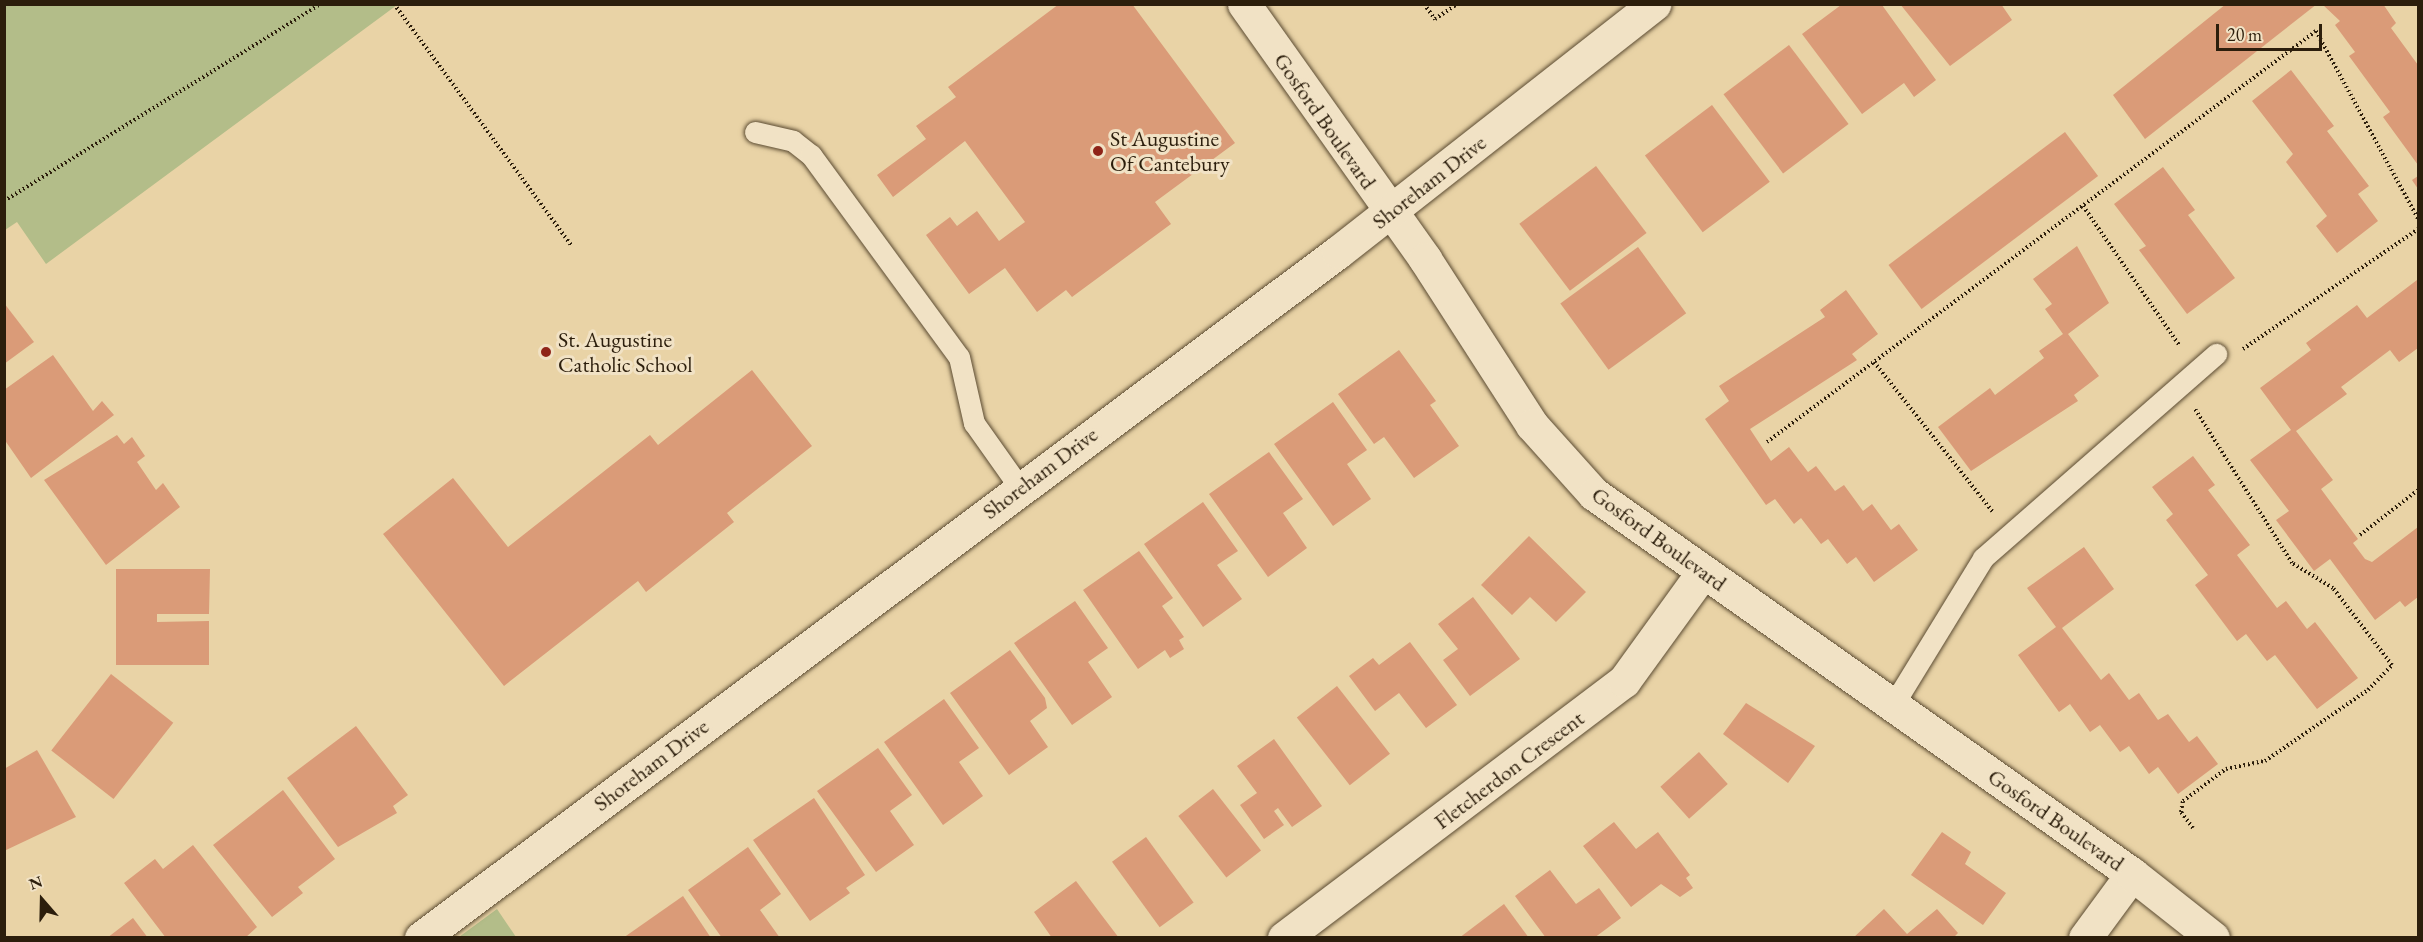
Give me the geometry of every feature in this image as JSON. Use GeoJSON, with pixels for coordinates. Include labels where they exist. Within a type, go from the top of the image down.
{"type":"FeatureCollection","features":[{"type":"Feature","properties":{"kind":"street","name":"Gosford Boulevard"},"geometry":{"type":"LineString","coordinates":[[1244,4],[1560,460],[1594,495],[2132,874],[2213,938]]}},
{"type":"Feature","properties":{"kind":"street","name":"Shoreham Drive"},"geometry":{"type":"LineString","coordinates":[[421,938],[1389,213],[1654,4]]}},
{"type":"Feature","properties":{"kind":"street","name":"Fletcherdon Crescent"},"geometry":{"type":"LineString","coordinates":[[1284,938],[1624,681],[1703,572]]}},
{"type":"Feature","properties":{"kind":"street"},"geometry":{"type":"LineString","coordinates":[[2085,938],[2132,874]]}},
{"type":"Feature","properties":{"kind":"lane"},"geometry":{"type":"LineString","coordinates":[[755,132],[793,141],[811,155],[959,357],[974,423],[1020,488]]}},
{"type":"Feature","properties":{"kind":"lane"},"geometry":{"type":"LineString","coordinates":[[1893,705],[1983,558],[2216,354]]}},
{"type":"Feature","properties":{"kind":"path"},"geometry":{"type":"LineString","coordinates":[[4,201],[320,4]]}},
{"type":"Feature","properties":{"kind":"path"},"geometry":{"type":"LineString","coordinates":[[394,4],[572,246]]}},
{"type":"Feature","properties":{"kind":"path"},"geometry":{"type":"LineString","coordinates":[[1424,4],[1435,19],[1457,4]]}},
{"type":"Feature","properties":{"kind":"path"},"geometry":{"type":"LineString","coordinates":[[1767,442],[2316,31],[2418,219]]}},
{"type":"Feature","properties":{"kind":"path"},"geometry":{"type":"LineString","coordinates":[[2083,206],[2197,371]]}},
{"type":"Feature","properties":{"kind":"path"},"geometry":{"type":"LineString","coordinates":[[2216,354],[2241,351],[2418,229]]}},
{"type":"Feature","properties":{"kind":"path"},"geometry":{"type":"LineString","coordinates":[[1874,362],[2011,534]]}},
{"type":"Feature","properties":{"kind":"path"},"geometry":{"type":"LineString","coordinates":[[2181,387],[2292,563],[2333,588],[2392,665],[2368,690],[2265,761],[2226,769],[2183,801],[2181,812],[2193,828]]}},
{"type":"Feature","properties":{"kind":"path"},"geometry":{"type":"LineString","coordinates":[[2360,535],[2418,490]]}},
{"type":"Feature","properties":{"kind":"green space"},"geometry":{"type":"Polygon","coordinates":[[[5,4],[397,5],[46,264],[17,222],[5,230],[5,4]]]}},
{"type":"Feature","properties":{"kind":"green space"},"geometry":{"type":"Polygon","coordinates":[[[497,909],[516,937],[459,937],[497,909]]]}},
{"type":"Feature","properties":{"kind":"building","name":"St Augustine Of Cantebury"},"geometry":{"type":"Polygon","coordinates":[[[1059,4],[1132,4],[1235,143],[1155,202],[1171,224],[1072,297],[1066,290],[1037,312],[1005,268],[969,294],[926,235],[950,217],[957,226],[977,211],[999,241],[1025,222],[965,141],[893,197],[877,175],[926,139],[916,126],[956,97],[948,87],[1059,4]]]}},
{"type":"Feature","properties":{"kind":"building"},"geometry":{"type":"Polygon","coordinates":[[[1900,4],[2001,4],[2012,20],[1950,66],[1900,4]]]}},
{"type":"Feature","properties":{"kind":"building"},"geometry":{"type":"Polygon","coordinates":[[[2226,4],[2317,4],[2145,139],[2113,95],[2226,4]]]}},
{"type":"Feature","properties":{"kind":"building"},"geometry":{"type":"Polygon","coordinates":[[[2322,4],[2383,4],[2396,23],[2391,28],[2418,65],[2418,165],[2383,117],[2390,112],[2349,56],[2355,52],[2335,25],[2340,21],[2322,4]]]}},
{"type":"Feature","properties":{"kind":"building"},"geometry":{"type":"Polygon","coordinates":[[[1841,5],[1882,5],[1936,80],[1914,97],[1904,83],[1862,114],[1802,34],[1841,5]]]}},
{"type":"Feature","properties":{"kind":"building"},"geometry":{"type":"Polygon","coordinates":[[[1789,45],[1849,124],[1783,173],[1724,94],[1789,45]]]}},
{"type":"Feature","properties":{"kind":"building"},"geometry":{"type":"Polygon","coordinates":[[[2291,70],[2334,126],[2327,131],[2369,186],[2358,194],[2378,221],[2337,253],[2316,226],[2327,216],[2286,162],[2293,154],[2252,101],[2291,70]]]}},
{"type":"Feature","properties":{"kind":"building"},"geometry":{"type":"Polygon","coordinates":[[[1712,105],[1770,182],[1703,232],[1645,156],[1712,105]]]}},
{"type":"Feature","properties":{"kind":"building"},"geometry":{"type":"Polygon","coordinates":[[[2065,132],[2098,176],[1922,309],[1889,265],[2065,132]]]}},
{"type":"Feature","properties":{"kind":"building"},"geometry":{"type":"Polygon","coordinates":[[[1596,166],[1647,233],[1570,291],[1519,224],[1596,166]]]}},
{"type":"Feature","properties":{"kind":"building"},"geometry":{"type":"Polygon","coordinates":[[[2163,167],[2195,210],[2188,215],[2235,278],[2187,314],[2139,250],[2146,246],[2114,204],[2163,167]]]}},
{"type":"Feature","properties":{"kind":"building"},"geometry":{"type":"Polygon","coordinates":[[[2418,176],[2418,189],[2412,180],[2418,176]]]}},
{"type":"Feature","properties":{"kind":"building"},"geometry":{"type":"Polygon","coordinates":[[[2077,246],[2109,303],[2068,334],[2099,376],[2074,395],[2078,401],[1971,471],[1938,427],[1990,388],[1995,395],[2044,358],[2039,351],[2063,334],[2045,309],[2052,304],[2033,279],[2077,246]]]}},
{"type":"Feature","properties":{"kind":"building"},"geometry":{"type":"Polygon","coordinates":[[[1638,247],[1686,313],[1609,370],[1560,303],[1638,247]]]}},
{"type":"Feature","properties":{"kind":"building"},"geometry":{"type":"Polygon","coordinates":[[[2417,280],[2418,348],[2399,362],[2390,350],[2341,387],[2347,394],[2296,431],[2333,480],[2321,489],[2358,539],[2353,543],[2365,559],[2372,562],[2418,527],[2418,597],[2405,607],[2400,601],[2375,620],[2330,559],[2314,571],[2276,520],[2289,511],[2250,460],[2291,430],[2260,388],[2311,350],[2306,343],[2357,305],[2367,318],[2417,280]]]}},
{"type":"Feature","properties":{"kind":"building"},"geometry":{"type":"Polygon","coordinates":[[[1846,290],[1878,334],[1852,354],[1857,360],[1750,429],[1771,461],[1789,447],[1808,472],[1816,466],[1835,491],[1844,485],[1863,511],[1872,504],[1891,530],[1899,524],[1918,550],[1874,582],[1856,557],[1847,564],[1828,539],[1821,544],[1801,518],[1794,524],[1775,499],[1766,505],[1705,419],[1729,401],[1719,386],[1825,317],[1820,310],[1846,290]]]}},
{"type":"Feature","properties":{"kind":"building"},"geometry":{"type":"Polygon","coordinates":[[[4,303],[34,342],[4,364],[4,303]]]}},
{"type":"Feature","properties":{"kind":"building"},"geometry":{"type":"Polygon","coordinates":[[[1399,350],[1436,401],[1430,405],[1459,446],[1414,478],[1384,437],[1374,444],[1338,394],[1399,350]]]}},
{"type":"Feature","properties":{"kind":"building"},"geometry":{"type":"Polygon","coordinates":[[[53,355],[93,411],[102,401],[114,415],[31,478],[4,439],[4,390],[53,355]]]}},
{"type":"Feature","properties":{"kind":"building"},"geometry":{"type":"Polygon","coordinates":[[[752,370],[812,446],[727,513],[734,522],[646,592],[638,581],[504,686],[383,534],[453,478],[508,547],[650,435],[658,445],[752,370]]]}},
{"type":"Feature","properties":{"kind":"building"},"geometry":{"type":"Polygon","coordinates":[[[1333,402],[1367,450],[1347,464],[1371,499],[1333,526],[1274,444],[1333,402]]]}},
{"type":"Feature","properties":{"kind":"building"},"geometry":{"type":"Polygon","coordinates":[[[117,435],[124,444],[132,437],[145,456],[137,462],[156,490],[163,483],[180,507],[106,565],[44,480],[117,435]]]}},
{"type":"Feature","properties":{"kind":"building"},"geometry":{"type":"Polygon","coordinates":[[[1269,452],[1303,499],[1283,513],[1307,548],[1268,577],[1209,494],[1269,452]]]}},
{"type":"Feature","properties":{"kind":"building"},"geometry":{"type":"Polygon","coordinates":[[[2193,456],[2215,485],[2208,490],[2250,545],[2237,555],[2277,608],[2286,601],[2307,629],[2315,622],[2358,678],[2317,709],[2275,655],[2267,661],[2246,634],[2237,641],[2195,585],[2208,575],[2166,520],[2173,514],[2152,487],[2193,456]]]}},
{"type":"Feature","properties":{"kind":"building"},"geometry":{"type":"Polygon","coordinates":[[[1203,502],[1238,551],[1217,565],[1242,599],[1203,627],[1144,544],[1203,502]]]}},
{"type":"Feature","properties":{"kind":"building"},"geometry":{"type":"Polygon","coordinates":[[[1529,536],[1586,592],[1556,622],[1530,597],[1512,615],[1481,585],[1529,536]]]}},
{"type":"Feature","properties":{"kind":"building"},"geometry":{"type":"Polygon","coordinates":[[[2084,547],[2114,589],[2062,628],[2101,680],[2109,673],[2129,700],[2139,693],[2158,720],[2168,714],[2189,742],[2197,736],[2218,764],[2178,794],[2158,767],[2149,774],[2129,746],[2120,752],[2100,725],[2090,732],[2070,704],[2059,712],[2018,655],[2056,627],[2027,588],[2084,547]]]}},
{"type":"Feature","properties":{"kind":"building"},"geometry":{"type":"Polygon","coordinates":[[[1139,551],[1173,598],[1162,606],[1184,637],[1179,640],[1184,649],[1170,658],[1165,650],[1138,669],[1083,590],[1139,551]]]}},
{"type":"Feature","properties":{"kind":"building"},"geometry":{"type":"Polygon","coordinates":[[[116,569],[210,569],[209,614],[157,614],[157,622],[209,621],[209,665],[116,665],[116,569]]]}},
{"type":"Feature","properties":{"kind":"building"},"geometry":{"type":"Polygon","coordinates":[[[1473,597],[1520,659],[1470,696],[1443,660],[1458,649],[1438,624],[1473,597]]]}},
{"type":"Feature","properties":{"kind":"building"},"geometry":{"type":"Polygon","coordinates":[[[1075,601],[1108,648],[1088,662],[1112,697],[1072,725],[1014,643],[1075,601]]]}},
{"type":"Feature","properties":{"kind":"building"},"geometry":{"type":"Polygon","coordinates":[[[1410,642],[1457,705],[1426,728],[1399,693],[1375,711],[1349,676],[1373,658],[1379,665],[1410,642]]]}},
{"type":"Feature","properties":{"kind":"building"},"geometry":{"type":"Polygon","coordinates":[[[1010,650],[1045,698],[1047,708],[1030,721],[1048,747],[1009,775],[950,693],[1010,650]]]}},
{"type":"Feature","properties":{"kind":"building"},"geometry":{"type":"Polygon","coordinates":[[[111,674],[173,723],[114,799],[51,750],[111,674]]]}},
{"type":"Feature","properties":{"kind":"building"},"geometry":{"type":"Polygon","coordinates":[[[1337,686],[1390,754],[1350,785],[1297,717],[1337,686]]]}},
{"type":"Feature","properties":{"kind":"building"},"geometry":{"type":"Polygon","coordinates":[[[944,699],[979,748],[959,762],[983,796],[943,825],[884,742],[944,699]]]}},
{"type":"Feature","properties":{"kind":"building"},"geometry":{"type":"Polygon","coordinates":[[[1746,703],[1815,746],[1788,783],[1723,734],[1746,703]]]}},
{"type":"Feature","properties":{"kind":"building"},"geometry":{"type":"Polygon","coordinates":[[[356,726],[408,795],[393,806],[397,813],[338,847],[287,778],[356,726]]]}},
{"type":"Feature","properties":{"kind":"building"},"geometry":{"type":"Polygon","coordinates":[[[1274,739],[1322,806],[1292,827],[1278,808],[1274,811],[1284,825],[1264,839],[1240,805],[1257,793],[1237,766],[1274,739]]]}},
{"type":"Feature","properties":{"kind":"building"},"geometry":{"type":"Polygon","coordinates":[[[878,748],[912,795],[890,811],[914,845],[876,872],[817,791],[878,748]]]}},
{"type":"Feature","properties":{"kind":"building"},"geometry":{"type":"Polygon","coordinates":[[[37,750],[76,817],[4,851],[4,769],[37,750]]]}},
{"type":"Feature","properties":{"kind":"building"},"geometry":{"type":"Polygon","coordinates":[[[1699,752],[1728,784],[1689,819],[1660,787],[1699,752]]]}},
{"type":"Feature","properties":{"kind":"building"},"geometry":{"type":"Polygon","coordinates":[[[1213,789],[1261,850],[1226,878],[1178,816],[1213,789]]]}},
{"type":"Feature","properties":{"kind":"building"},"geometry":{"type":"Polygon","coordinates":[[[283,790],[335,859],[298,887],[303,893],[272,917],[213,845],[283,790]]]}},
{"type":"Feature","properties":{"kind":"building"},"geometry":{"type":"Polygon","coordinates":[[[814,798],[865,875],[846,888],[850,893],[810,921],[753,840],[814,798]]]}},
{"type":"Feature","properties":{"kind":"building"},"geometry":{"type":"Polygon","coordinates":[[[1614,822],[1636,849],[1658,832],[1690,875],[1686,878],[1693,888],[1680,897],[1661,884],[1631,907],[1583,846],[1614,822]]]}},
{"type":"Feature","properties":{"kind":"building"},"geometry":{"type":"Polygon","coordinates":[[[1942,832],[1971,852],[1965,864],[2006,893],[1983,925],[1911,875],[1942,832]]]}},
{"type":"Feature","properties":{"kind":"building"},"geometry":{"type":"Polygon","coordinates":[[[1146,837],[1194,903],[1160,927],[1112,862],[1146,837]]]}},
{"type":"Feature","properties":{"kind":"building"},"geometry":{"type":"Polygon","coordinates":[[[193,845],[257,927],[245,938],[166,938],[124,883],[155,859],[163,869],[193,845]]]}},
{"type":"Feature","properties":{"kind":"building"},"geometry":{"type":"Polygon","coordinates":[[[748,847],[781,894],[760,910],[780,938],[722,938],[688,890],[748,847]]]}},
{"type":"Feature","properties":{"kind":"building"},"geometry":{"type":"Polygon","coordinates":[[[1550,870],[1576,904],[1599,888],[1621,918],[1594,938],[1546,938],[1515,896],[1550,870]]]}},
{"type":"Feature","properties":{"kind":"building"},"geometry":{"type":"Polygon","coordinates":[[[1076,881],[1119,938],[1052,938],[1034,912],[1076,881]]]}},
{"type":"Feature","properties":{"kind":"building"},"geometry":{"type":"Polygon","coordinates":[[[683,896],[711,938],[623,938],[683,896]]]}},
{"type":"Feature","properties":{"kind":"building"},"geometry":{"type":"Polygon","coordinates":[[[1504,904],[1529,938],[1459,938],[1504,904]]]}},
{"type":"Feature","properties":{"kind":"building"},"geometry":{"type":"Polygon","coordinates":[[[1884,909],[1907,934],[1937,909],[1958,933],[1953,938],[1853,938],[1884,909]]]}},
{"type":"Feature","properties":{"kind":"building"},"geometry":{"type":"Polygon","coordinates":[[[133,918],[148,938],[107,938],[133,918]]]}},
{"type":"Feature","properties":{"kind":"place","name":"St Augustine Of Cantebury"},"geometry":{"type":"Point","coordinates":[1098,151]}},
{"type":"Feature","properties":{"kind":"place","name":"St. Augustine Catholic School"},"geometry":{"type":"Point","coordinates":[546,352]}}]}
